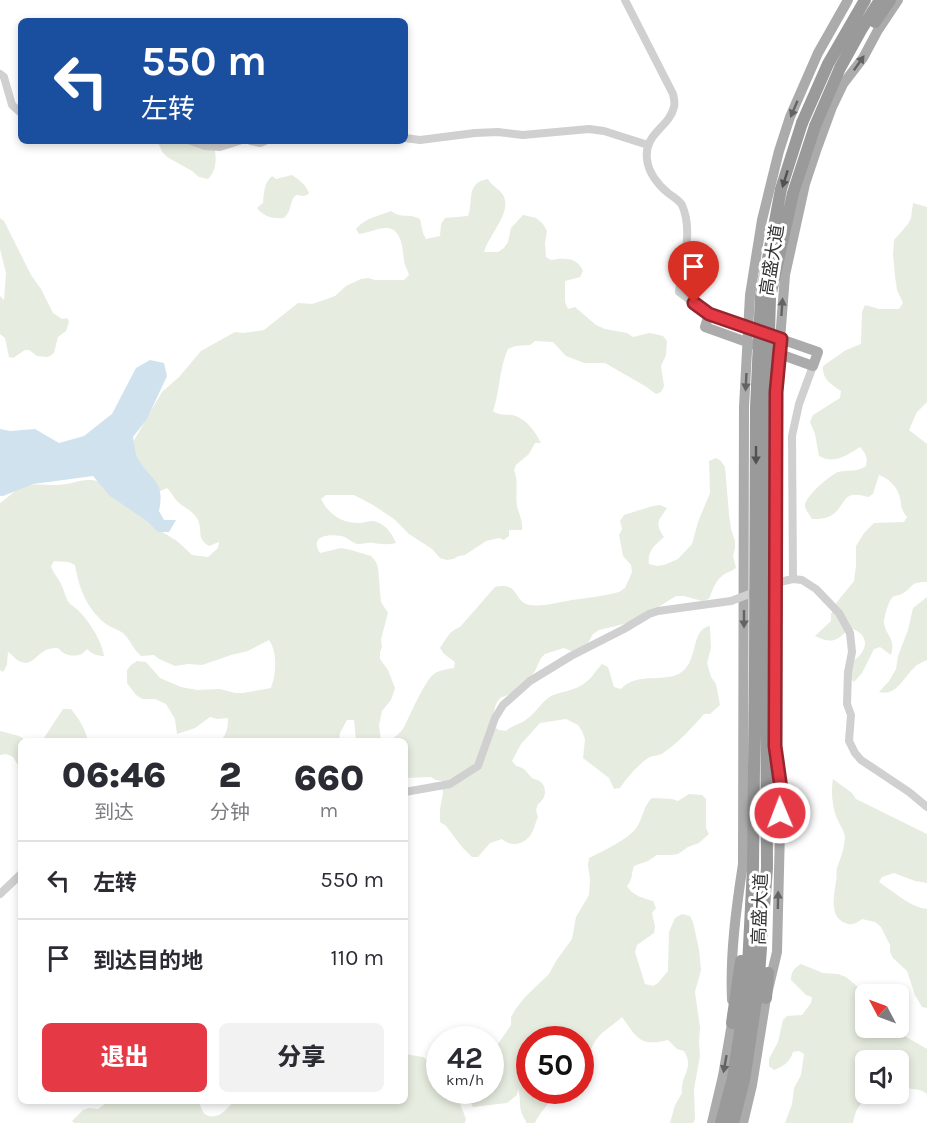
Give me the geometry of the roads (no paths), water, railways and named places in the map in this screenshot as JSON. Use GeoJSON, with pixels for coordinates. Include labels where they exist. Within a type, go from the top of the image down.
{"type":"FeatureCollection","features":[{"type":"Feature","properties":{"kind":"highway"},"geometry":{"type":"LineString","coordinates":[[810,105],[824,60],[857,0]]}},
{"type":"Feature","properties":{"kind":"highway","name":"高盛大道"},"geometry":{"type":"LineString","coordinates":[[733,1123],[744,1080],[758,988],[767,868],[760,668],[756,408],[761,296],[781,189],[802,123],[828,64],[865,0]]}},
{"type":"Feature","properties":{"kind":"highway","name":"高盛大道"},"geometry":{"type":"LineString","coordinates":[[722,1123],[733,1078],[747,986],[760,668],[770,297],[793,193],[815,126],[840,68],[880,0]]}},
{"type":"Feature","properties":{"kind":"highway"},"geometry":{"type":"LineString","coordinates":[[840,68],[890,0]]}},
{"type":"Feature","properties":{"kind":"highway"},"geometry":{"type":"LineString","coordinates":[[732,1023],[753,867]]}},
{"type":"Feature","properties":{"kind":"highway"},"geometry":{"type":"LineString","coordinates":[[766,998],[769,949],[767,868]]}},
{"type":"Feature","properties":{"kind":"main road","name":"高盛大道"},"geometry":{"type":"LineString","coordinates":[[712,1123],[732,1023],[731,986],[736,911],[743,864],[744,407],[750,295],[762,220],[790,117],[818,53],[848,0]]}},
{"type":"Feature","properties":{"kind":"main road","name":"高盛大道"},"geometry":{"type":"LineString","coordinates":[[743,1123],[766,998],[777,952],[781,789],[775,746],[776,392],[785,274],[806,183],[832,107],[843,84],[863,58],[898,0]]}},
{"type":"Feature","properties":{"kind":"main road"},"geometry":{"type":"LineString","coordinates":[[709,314],[749,328],[818,352],[813,366],[705,327],[709,314]]}},
{"type":"Feature","properties":{"kind":"street"},"geometry":{"type":"LineString","coordinates":[[625,0],[673,94],[675,106],[670,117],[652,136],[648,145],[647,159],[652,175],[661,187],[681,203],[685,215],[688,236],[679,292],[709,314]]}},
{"type":"Feature","properties":{"kind":"street"},"geometry":{"type":"LineString","coordinates":[[0,74],[4,77],[12,105],[18,110]]}},
{"type":"Feature","properties":{"kind":"street"},"geometry":{"type":"LineString","coordinates":[[408,138],[420,140],[498,132],[523,135],[590,129],[648,145]]}},
{"type":"Feature","properties":{"kind":"street"},"geometry":{"type":"LineString","coordinates":[[199,144],[220,147],[230,144]]}},
{"type":"Feature","properties":{"kind":"street"},"geometry":{"type":"LineString","coordinates":[[794,579],[792,436],[799,404],[813,366]]}},
{"type":"Feature","properties":{"kind":"street"},"geometry":{"type":"LineString","coordinates":[[408,791],[450,784],[478,766],[495,718],[503,705],[530,681],[571,656],[649,614],[731,600],[794,579],[802,580],[816,589],[839,614],[850,633],[852,652],[848,672],[847,704],[851,715],[849,741],[855,753],[861,760],[927,807]]}},
{"type":"Feature","properties":{"kind":"street"},"geometry":{"type":"LineString","coordinates":[[0,894],[18,877]]}},
{"type":"Feature","properties":{"kind":"water"},"geometry":{"type":"Polygon","coordinates":[[[150,360],[164,363],[167,376],[147,419],[133,437],[139,461],[159,488],[159,511],[164,520],[176,520],[169,532],[158,532],[147,521],[110,496],[93,476],[33,484],[0,496],[0,429],[10,431],[35,429],[59,443],[84,436],[112,414],[136,368],[150,360]]]}}]}
